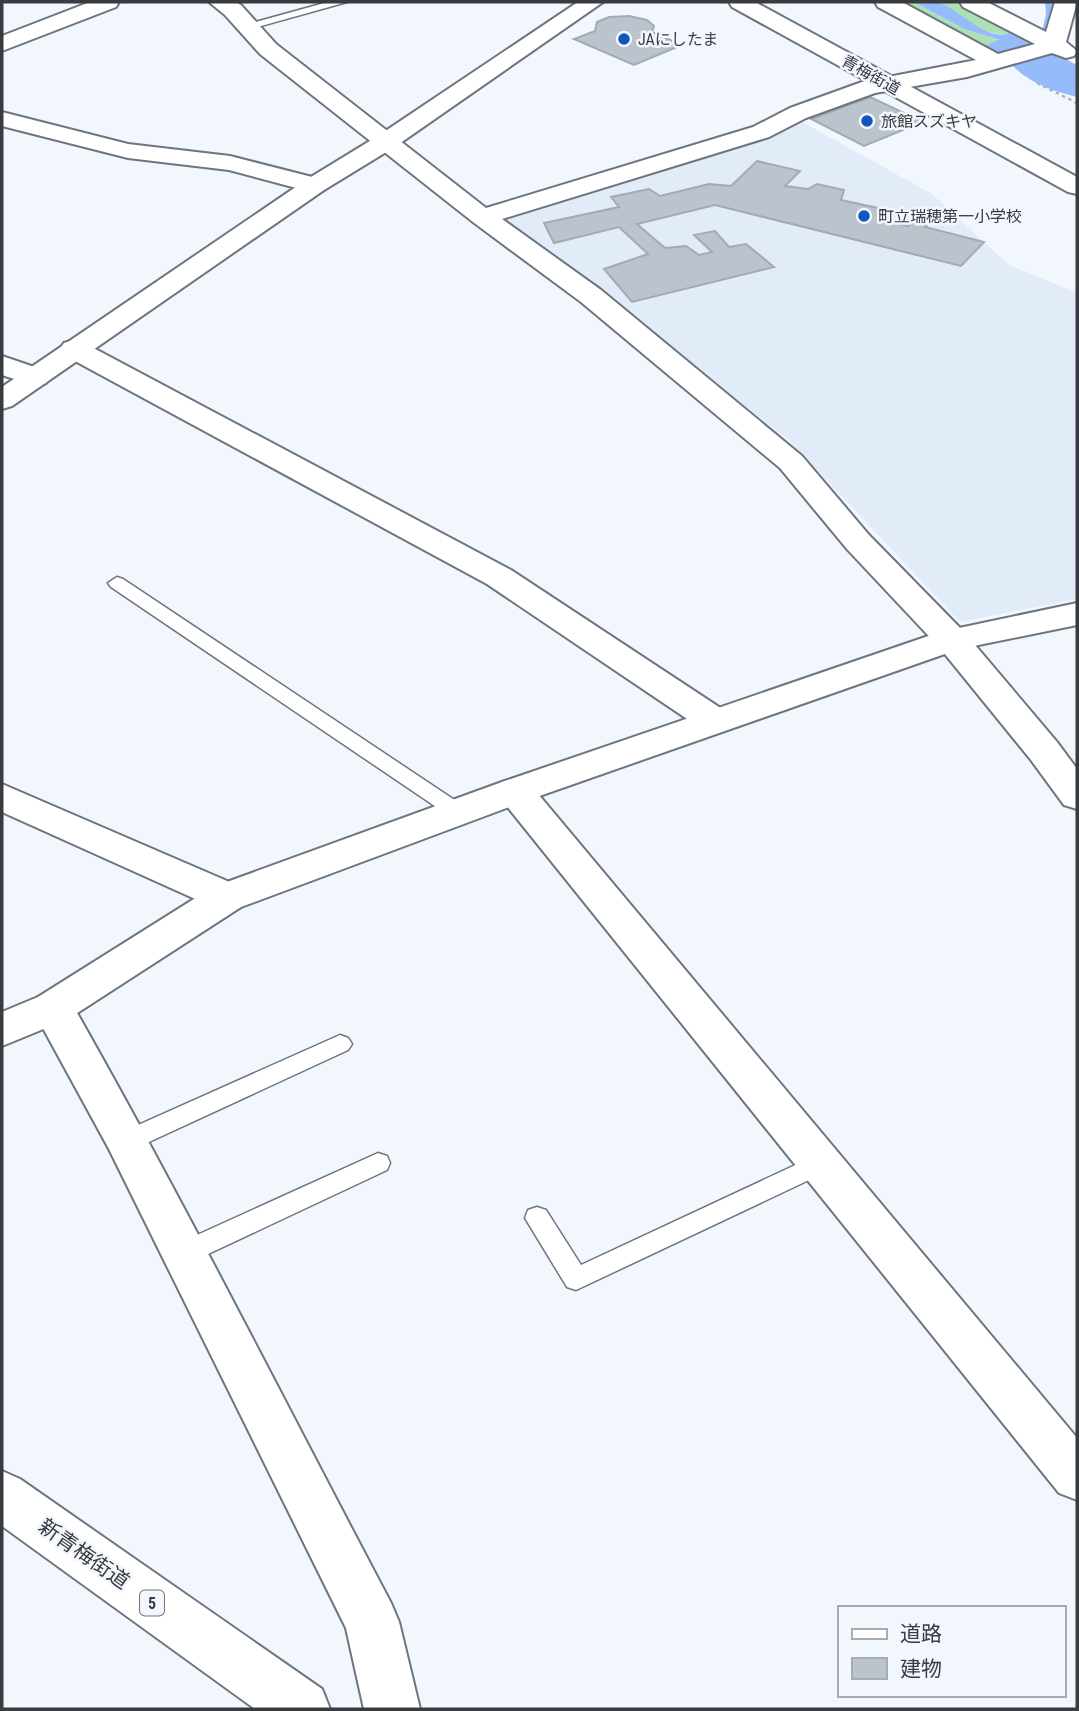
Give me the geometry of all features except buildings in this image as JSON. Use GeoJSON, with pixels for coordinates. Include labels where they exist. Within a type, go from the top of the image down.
{"type":"FeatureCollection","features":[{"type":"Feature","properties":{"kind":"street"},"geometry":{"type":"LineString","coordinates":[[2,44],[108,2]]}},
{"type":"Feature","properties":{"kind":"street"},"geometry":{"type":"LineString","coordinates":[[220,2],[233,10],[268,49],[481,217],[591,296],[791,462],[858,542],[952,640],[1044,751],[1077,796]]}},
{"type":"Feature","properties":{"kind":"street"},"geometry":{"type":"LineString","coordinates":[[2,400],[314,185],[387,141],[592,2]]}},
{"type":"Feature","properties":{"kind":"street","name":"青梅街道"},"geometry":{"type":"LineString","coordinates":[[740,2],[1077,187]]}},
{"type":"Feature","properties":{"kind":"street"},"geometry":{"type":"LineString","coordinates":[[886,2],[998,61]]}},
{"type":"Feature","properties":{"kind":"street"},"geometry":{"type":"LineString","coordinates":[[971,2],[1066,51]]}},
{"type":"Feature","properties":{"kind":"street"},"geometry":{"type":"LineString","coordinates":[[1066,51],[1064,4],[1072,2]]}},
{"type":"Feature","properties":{"kind":"street"},"geometry":{"type":"LineString","coordinates":[[481,217],[761,132],[830,100],[870,87],[967,70],[998,61],[1066,51]]}},
{"type":"Feature","properties":{"kind":"street"},"geometry":{"type":"LineString","coordinates":[[2,119],[128,151],[230,163],[314,185]]}},
{"type":"Feature","properties":{"kind":"street"},"geometry":{"type":"LineString","coordinates":[[74,349],[499,577],[715,721]]}},
{"type":"Feature","properties":{"kind":"street"},"geometry":{"type":"LineString","coordinates":[[2,365],[36,377]]}},
{"type":"Feature","properties":{"kind":"street"},"geometry":{"type":"LineString","coordinates":[[2,1030],[53,1009],[227,897],[515,791],[952,640],[1077,614]]}},
{"type":"Feature","properties":{"kind":"street"},"geometry":{"type":"LineString","coordinates":[[515,791],[1077,1476]]}},
{"type":"Feature","properties":{"kind":"street"},"geometry":{"type":"LineString","coordinates":[[2,797],[227,897]]}},
{"type":"Feature","properties":{"kind":"street"},"geometry":{"type":"LineString","coordinates":[[53,1009],[127,1141],[182,1254],[372,1622],[392,1709]]}},
{"type":"Feature","properties":{"kind":"street","name":"新青梅街道"},"geometry":{"type":"LineString","coordinates":[[2,1496],[302,1709]]}},
{"type":"Feature","properties":{"kind":"lane"},"geometry":{"type":"LineString","coordinates":[[247,26],[341,2]]}},
{"type":"Feature","properties":{"kind":"lane"},"geometry":{"type":"LineString","coordinates":[[117,583],[458,812]]}},
{"type":"Feature","properties":{"kind":"lane"},"geometry":{"type":"LineString","coordinates":[[127,1141],[340,1044]]}},
{"type":"Feature","properties":{"kind":"lane"},"geometry":{"type":"LineString","coordinates":[[182,1254],[378,1163]]}},
{"type":"Feature","properties":{"kind":"lane"},"geometry":{"type":"LineString","coordinates":[[537,1218],[576,1279],[819,1164]]}},
{"type":"Feature","properties":{"kind":"shaded area"},"geometry":{"type":"Polygon","coordinates":[[[804,123],[932,194],[1009,265],[1077,293],[1077,599],[960,622],[789,440],[503,219],[804,123]]]}},
{"type":"Feature","properties":{"kind":"green space"},"geometry":{"type":"Polygon","coordinates":[[[900,2],[914,2],[964,29],[1001,41],[982,47],[900,2]]]}},
{"type":"Feature","properties":{"kind":"green space"},"geometry":{"type":"Polygon","coordinates":[[[937,2],[955,2],[1012,32],[1003,34],[984,30],[937,2]]]}},
{"type":"Feature","properties":{"kind":"water"},"geometry":{"type":"Polygon","coordinates":[[[914,2],[936,2],[992,33],[1012,32],[1037,42],[993,55],[982,47],[999,40],[964,29],[914,2]]]}},
{"type":"Feature","properties":{"kind":"waterway"},"geometry":{"type":"LineString","coordinates":[[1042,34],[1046,33],[1050,14],[1049,2]]}},
{"type":"Feature","properties":{"kind":"waterway"},"geometry":{"type":"LineString","coordinates":[[1033,61],[1077,83]]}},
{"type":"Feature","properties":{"kind":"place","name":"JAにしたま"},"geometry":{"type":"Point","coordinates":[624,39]}},
{"type":"Feature","properties":{"kind":"place","name":"旅館スズキヤ"},"geometry":{"type":"Point","coordinates":[867,121]}},
{"type":"Feature","properties":{"kind":"place","name":"町立瑞穂第一小学校"},"geometry":{"type":"Point","coordinates":[864,216]}}]}
